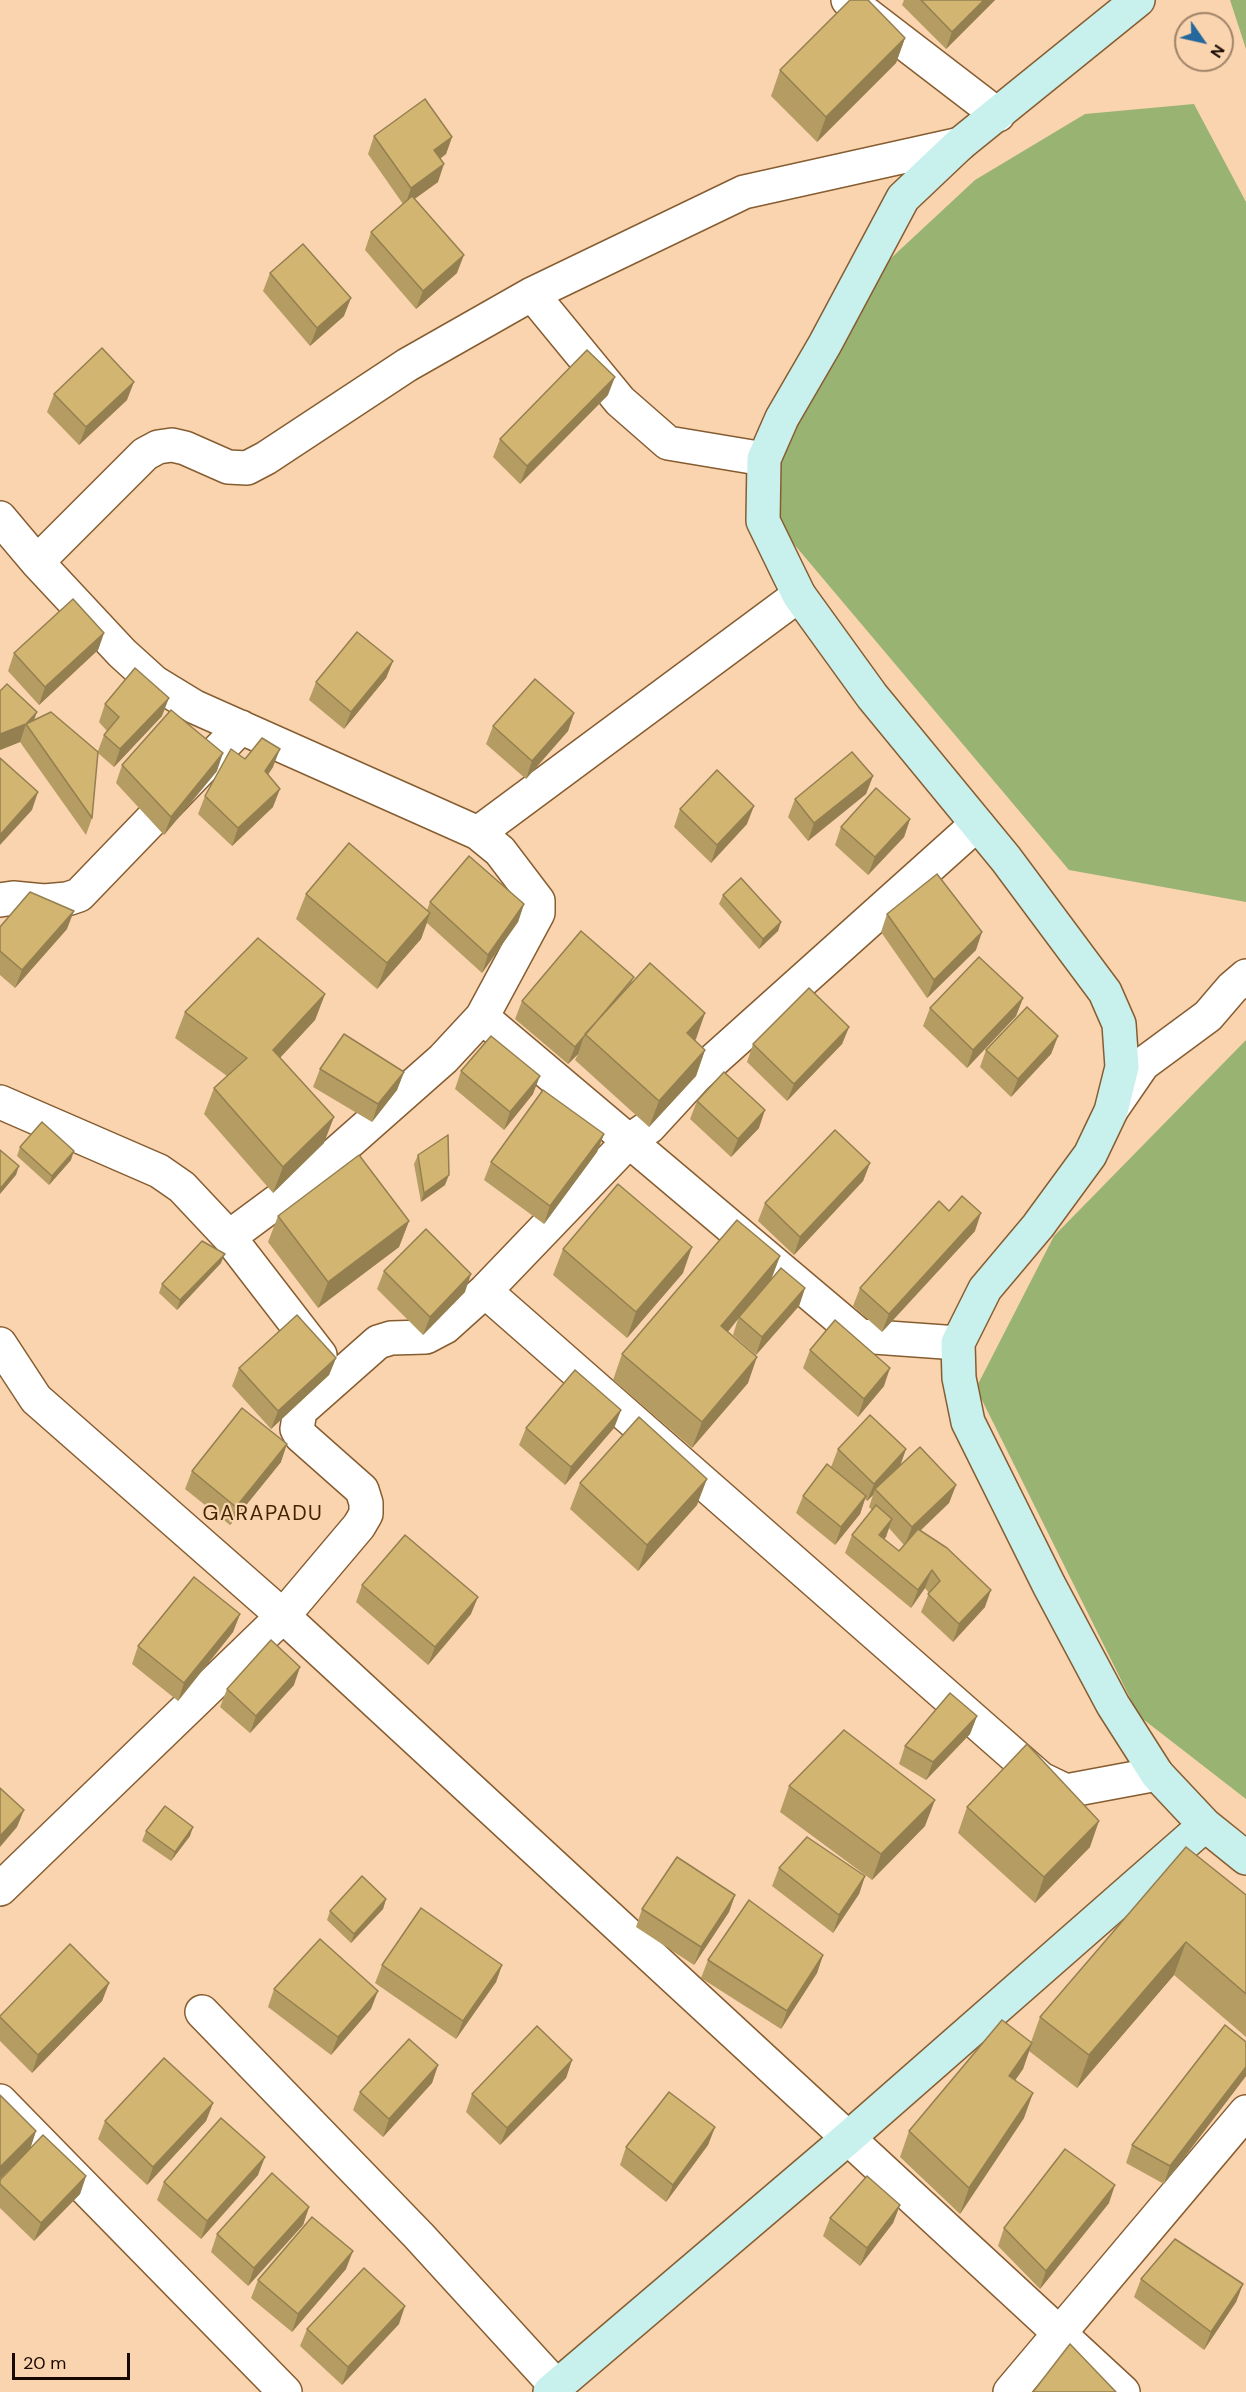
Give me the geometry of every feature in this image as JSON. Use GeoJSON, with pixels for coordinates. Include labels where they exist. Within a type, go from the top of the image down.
{"type":"FeatureCollection","features":[{"type":"Feature","properties":{"kind":"main road"},"geometry":{"type":"LineString","coordinates":[[1138,0],[960,144],[903,198],[825,344],[782,418],[764,459],[763,521],[799,595],[872,696],[1006,859],[1105,992],[1119,1024],[1122,1067],[1111,1111],[1090,1155],[1038,1226],[985,1289],[958,1343],[959,1378],[968,1422],[1107,1695],[1157,1774],[1205,1825],[1246,1858]]}},
{"type":"Feature","properties":{"kind":"main road"},"geometry":{"type":"LineString","coordinates":[[553,2389],[847,2139],[1205,1825]]}},
{"type":"Feature","properties":{"kind":"street"},"geometry":{"type":"LineString","coordinates":[[848,0],[998,115]]}},
{"type":"Feature","properties":{"kind":"street"},"geometry":{"type":"LineString","coordinates":[[37,562],[145,454],[158,447],[172,445],[185,448],[228,467],[247,468],[266,458],[407,365],[532,294],[744,192],[960,144]]}},
{"type":"Feature","properties":{"kind":"street"},"geometry":{"type":"LineString","coordinates":[[532,294],[620,401],[668,443],[764,459]]}},
{"type":"Feature","properties":{"kind":"street"},"geometry":{"type":"LineString","coordinates":[[0,518],[37,562],[122,653],[154,682],[195,707],[478,832],[500,851],[538,901],[538,913],[482,1017],[443,1059],[306,1180],[229,1237]]}},
{"type":"Feature","properties":{"kind":"street"},"geometry":{"type":"LineString","coordinates":[[478,832],[799,595]]}},
{"type":"Feature","properties":{"kind":"street"},"geometry":{"type":"LineString","coordinates":[[0,900],[13,898],[44,901],[79,895],[241,727]]}},
{"type":"Feature","properties":{"kind":"street"},"geometry":{"type":"LineString","coordinates":[[0,1889],[283,1616],[359,1526],[366,1514],[366,1503],[362,1490],[308,1444],[297,1429],[300,1411],[378,1342],[391,1338],[426,1337],[445,1327],[485,1291],[629,1141],[649,1127],[696,1076],[977,824]]}},
{"type":"Feature","properties":{"kind":"street"},"geometry":{"type":"LineString","coordinates":[[1111,1111],[1143,1064],[1208,1016],[1232,988],[1246,976]]}},
{"type":"Feature","properties":{"kind":"street"},"geometry":{"type":"LineString","coordinates":[[482,1017],[860,1336],[958,1343]]}},
{"type":"Feature","properties":{"kind":"street"},"geometry":{"type":"LineString","coordinates":[[0,1102],[159,1171],[189,1194],[229,1237],[337,1378]]}},
{"type":"Feature","properties":{"kind":"street"},"geometry":{"type":"LineString","coordinates":[[485,1291],[1041,1779],[1066,1791],[1157,1774]]}},
{"type":"Feature","properties":{"kind":"street"},"geometry":{"type":"LineString","coordinates":[[0,1344],[36,1399],[283,1616],[1123,2392]]}},
{"type":"Feature","properties":{"kind":"street"},"geometry":{"type":"LineString","coordinates":[[202,2012],[419,2235],[553,2389]]}},
{"type":"Feature","properties":{"kind":"street"},"geometry":{"type":"LineString","coordinates":[[0,2100],[285,2392]]}},
{"type":"Feature","properties":{"kind":"street"},"geometry":{"type":"LineString","coordinates":[[1010,2392],[1058,2332],[1246,2112]]}},
{"type":"Feature","properties":{"kind":"shaded area"},"geometry":{"type":"Polygon","coordinates":[[[1230,0],[1246,0],[1246,49],[1234,12],[1230,0]]]}},
{"type":"Feature","properties":{"kind":"shaded area"},"geometry":{"type":"Polygon","coordinates":[[[1194,104],[1246,202],[1246,902],[1069,870],[782,530],[776,475],[836,340],[889,260],[975,180],[1085,114],[1194,104]]]}},
{"type":"Feature","properties":{"kind":"shaded area"},"geometry":{"type":"Polygon","coordinates":[[[1246,1040],[1246,1799],[1139,1716],[976,1388],[1054,1236],[1246,1040]]]}},
{"type":"Feature","properties":{"kind":"building"},"geometry":{"type":"Polygon","coordinates":[[[850,0],[868,0],[905,38],[826,117],[780,70],[850,0]]]}},
{"type":"Feature","properties":{"kind":"building"},"geometry":{"type":"Polygon","coordinates":[[[921,0],[984,0],[952,32],[921,0]]]}},
{"type":"Feature","properties":{"kind":"building"},"geometry":{"type":"Polygon","coordinates":[[[425,99],[452,137],[434,150],[444,164],[411,188],[374,136],[425,99]]]}},
{"type":"Feature","properties":{"kind":"building"},"geometry":{"type":"Polygon","coordinates":[[[412,196],[464,255],[423,291],[371,232],[412,196]]]}},
{"type":"Feature","properties":{"kind":"building"},"geometry":{"type":"Polygon","coordinates":[[[303,244],[351,298],[317,328],[270,273],[303,244]]]}},
{"type":"Feature","properties":{"kind":"building"},"geometry":{"type":"Polygon","coordinates":[[[102,348],[134,382],[86,427],[54,394],[102,348]]]}},
{"type":"Feature","properties":{"kind":"building"},"geometry":{"type":"Polygon","coordinates":[[[587,350],[615,377],[527,466],[500,439],[587,350]]]}},
{"type":"Feature","properties":{"kind":"building"},"geometry":{"type":"Polygon","coordinates":[[[73,599],[104,633],[45,687],[14,653],[73,599]]]}},
{"type":"Feature","properties":{"kind":"building"},"geometry":{"type":"Polygon","coordinates":[[[357,632],[393,661],[351,712],[316,682],[357,632]]]}},
{"type":"Feature","properties":{"kind":"building"},"geometry":{"type":"Polygon","coordinates":[[[135,668],[169,698],[120,749],[104,735],[119,717],[105,704],[135,668]]]}},
{"type":"Feature","properties":{"kind":"building"},"geometry":{"type":"Polygon","coordinates":[[[535,679],[574,713],[532,761],[493,726],[535,679]]]}},
{"type":"Feature","properties":{"kind":"building"},"geometry":{"type":"Polygon","coordinates":[[[7,684],[37,712],[26,724],[0,734],[0,691],[7,684]]]}},
{"type":"Feature","properties":{"kind":"building"},"geometry":{"type":"Polygon","coordinates":[[[171,710],[223,753],[171,817],[122,765],[171,710]]]}},
{"type":"Feature","properties":{"kind":"building"},"geometry":{"type":"Polygon","coordinates":[[[51,712],[98,752],[92,818],[26,724],[51,712]]]}},
{"type":"Feature","properties":{"kind":"building"},"geometry":{"type":"Polygon","coordinates":[[[262,738],[280,749],[265,771],[280,789],[238,828],[205,796],[231,749],[245,759],[262,738]]]}},
{"type":"Feature","properties":{"kind":"building"},"geometry":{"type":"Polygon","coordinates":[[[852,752],[873,776],[814,823],[795,799],[852,752]]]}},
{"type":"Feature","properties":{"kind":"building"},"geometry":{"type":"Polygon","coordinates":[[[0,758],[38,792],[0,835],[0,758]]]}},
{"type":"Feature","properties":{"kind":"building"},"geometry":{"type":"Polygon","coordinates":[[[717,770],[754,806],[717,845],[680,809],[717,770]]]}},
{"type":"Feature","properties":{"kind":"building"},"geometry":{"type":"Polygon","coordinates":[[[876,788],[910,819],[875,857],[841,827],[876,788]]]}},
{"type":"Feature","properties":{"kind":"building"},"geometry":{"type":"Polygon","coordinates":[[[349,843],[430,913],[387,963],[306,894],[349,843]]]}},
{"type":"Feature","properties":{"kind":"building"},"geometry":{"type":"Polygon","coordinates":[[[469,856],[524,904],[488,955],[430,902],[469,856]]]}},
{"type":"Feature","properties":{"kind":"building"},"geometry":{"type":"Polygon","coordinates":[[[937,874],[982,932],[934,980],[887,914],[937,874]]]}},
{"type":"Feature","properties":{"kind":"building"},"geometry":{"type":"Polygon","coordinates":[[[741,878],[781,922],[763,939],[723,895],[741,878]]]}},
{"type":"Feature","properties":{"kind":"building"},"geometry":{"type":"Polygon","coordinates":[[[30,892],[74,911],[22,970],[0,951],[0,927],[30,892]]]}},
{"type":"Feature","properties":{"kind":"building"},"geometry":{"type":"Polygon","coordinates":[[[581,931],[634,977],[575,1047],[522,1001],[581,931]]]}},
{"type":"Feature","properties":{"kind":"building"},"geometry":{"type":"Polygon","coordinates":[[[258,938],[325,994],[273,1050],[334,1117],[283,1167],[214,1088],[247,1058],[185,1012],[258,938]]]}},
{"type":"Feature","properties":{"kind":"building"},"geometry":{"type":"Polygon","coordinates":[[[979,957],[1023,998],[973,1050],[930,1008],[979,957]]]}},
{"type":"Feature","properties":{"kind":"building"},"geometry":{"type":"Polygon","coordinates":[[[650,963],[705,1013],[687,1033],[705,1050],[659,1101],[585,1034],[650,963]]]}},
{"type":"Feature","properties":{"kind":"building"},"geometry":{"type":"Polygon","coordinates":[[[809,988],[849,1027],[794,1084],[753,1044],[809,988]]]}},
{"type":"Feature","properties":{"kind":"building"},"geometry":{"type":"Polygon","coordinates":[[[1027,1007],[1058,1036],[1018,1079],[986,1050],[1027,1007]]]}},
{"type":"Feature","properties":{"kind":"building"},"geometry":{"type":"Polygon","coordinates":[[[344,1034],[404,1072],[378,1104],[320,1069],[344,1034]]]}},
{"type":"Feature","properties":{"kind":"building"},"geometry":{"type":"Polygon","coordinates":[[[491,1036],[540,1076],[510,1112],[461,1071],[491,1036]]]}},
{"type":"Feature","properties":{"kind":"building"},"geometry":{"type":"Polygon","coordinates":[[[724,1072],[765,1110],[738,1139],[697,1101],[724,1072]]]}},
{"type":"Feature","properties":{"kind":"building"},"geometry":{"type":"Polygon","coordinates":[[[543,1090],[604,1134],[550,1206],[491,1162],[543,1090]]]}},
{"type":"Feature","properties":{"kind":"building"},"geometry":{"type":"Polygon","coordinates":[[[42,1122],[74,1151],[52,1176],[20,1147],[42,1122]]]}},
{"type":"Feature","properties":{"kind":"building"},"geometry":{"type":"Polygon","coordinates":[[[835,1130],[870,1163],[800,1237],[765,1203],[835,1130]]]}},
{"type":"Feature","properties":{"kind":"building"},"geometry":{"type":"Polygon","coordinates":[[[448,1135],[449,1175],[424,1193],[418,1155],[448,1135]]]}},
{"type":"Feature","properties":{"kind":"building"},"geometry":{"type":"Polygon","coordinates":[[[0,1150],[19,1166],[0,1189],[0,1150]]]}},
{"type":"Feature","properties":{"kind":"building"},"geometry":{"type":"Polygon","coordinates":[[[359,1155],[409,1221],[328,1282],[278,1216],[359,1155]]]}},
{"type":"Feature","properties":{"kind":"building"},"geometry":{"type":"Polygon","coordinates":[[[618,1184],[692,1247],[636,1312],[563,1249],[618,1184]]]}},
{"type":"Feature","properties":{"kind":"building"},"geometry":{"type":"Polygon","coordinates":[[[962,1196],[981,1213],[889,1314],[860,1288],[939,1201],[949,1211],[962,1196]]]}},
{"type":"Feature","properties":{"kind":"building"},"geometry":{"type":"Polygon","coordinates":[[[737,1220],[780,1256],[721,1326],[757,1357],[702,1422],[622,1354],[737,1220]]]}},
{"type":"Feature","properties":{"kind":"building"},"geometry":{"type":"Polygon","coordinates":[[[426,1229],[471,1274],[430,1317],[384,1271],[426,1229]]]}},
{"type":"Feature","properties":{"kind":"building"},"geometry":{"type":"Polygon","coordinates":[[[202,1241],[225,1254],[180,1300],[162,1284],[202,1241]]]}},
{"type":"Feature","properties":{"kind":"building"},"geometry":{"type":"Polygon","coordinates":[[[781,1268],[805,1288],[762,1337],[739,1317],[781,1268]]]}},
{"type":"Feature","properties":{"kind":"building"},"geometry":{"type":"Polygon","coordinates":[[[297,1315],[336,1358],[278,1411],[239,1368],[297,1315]]]}},
{"type":"Feature","properties":{"kind":"building"},"geometry":{"type":"Polygon","coordinates":[[[835,1320],[890,1368],[864,1399],[810,1350],[835,1320]]]}},
{"type":"Feature","properties":{"kind":"building"},"geometry":{"type":"Polygon","coordinates":[[[575,1370],[621,1410],[571,1467],[526,1428],[575,1370]]]}},
{"type":"Feature","properties":{"kind":"building"},"geometry":{"type":"Polygon","coordinates":[[[242,1408],[287,1444],[236,1507],[192,1471],[242,1408]]]}},
{"type":"Feature","properties":{"kind":"building"},"geometry":{"type":"Polygon","coordinates":[[[870,1415],[906,1449],[874,1484],[838,1449],[870,1415]]]}},
{"type":"Feature","properties":{"kind":"building"},"geometry":{"type":"Polygon","coordinates":[[[639,1417],[707,1479],[647,1545],[580,1483],[639,1417]]]}},
{"type":"Feature","properties":{"kind":"building"},"geometry":{"type":"Polygon","coordinates":[[[920,1447],[956,1485],[912,1527],[875,1489],[920,1447]]]}},
{"type":"Feature","properties":{"kind":"building"},"geometry":{"type":"Polygon","coordinates":[[[827,1464],[866,1496],[841,1527],[803,1496],[827,1464]]]}},
{"type":"Feature","properties":{"kind":"building"},"geometry":{"type":"Polygon","coordinates":[[[876,1505],[892,1519],[879,1535],[899,1551],[918,1529],[947,1548],[991,1590],[959,1624],[928,1594],[940,1581],[932,1570],[918,1590],[852,1535],[876,1505]]]}},
{"type":"Feature","properties":{"kind":"building"},"geometry":{"type":"Polygon","coordinates":[[[405,1535],[478,1597],[435,1647],[362,1585],[405,1535]]]}},
{"type":"Feature","properties":{"kind":"building"},"geometry":{"type":"Polygon","coordinates":[[[194,1577],[240,1614],[184,1683],[138,1646],[194,1577]]]}},
{"type":"Feature","properties":{"kind":"building"},"geometry":{"type":"Polygon","coordinates":[[[271,1640],[300,1667],[256,1716],[227,1689],[271,1640]]]}},
{"type":"Feature","properties":{"kind":"building"},"geometry":{"type":"Polygon","coordinates":[[[950,1693],[977,1716],[933,1762],[905,1746],[950,1693]]]}},
{"type":"Feature","properties":{"kind":"building"},"geometry":{"type":"Polygon","coordinates":[[[844,1730],[935,1800],[881,1854],[789,1786],[844,1730]]]}},
{"type":"Feature","properties":{"kind":"building"},"geometry":{"type":"Polygon","coordinates":[[[1027,1744],[1099,1821],[1044,1877],[967,1807],[1027,1744]]]}},
{"type":"Feature","properties":{"kind":"building"},"geometry":{"type":"Polygon","coordinates":[[[0,1788],[24,1810],[0,1836],[0,1788]]]}},
{"type":"Feature","properties":{"kind":"building"},"geometry":{"type":"Polygon","coordinates":[[[165,1806],[193,1827],[175,1852],[146,1831],[165,1806]]]}},
{"type":"Feature","properties":{"kind":"building"},"geometry":{"type":"Polygon","coordinates":[[[807,1837],[865,1876],[839,1915],[779,1868],[807,1837]]]}},
{"type":"Feature","properties":{"kind":"building"},"geometry":{"type":"Polygon","coordinates":[[[1186,1847],[1246,1895],[1246,1994],[1186,1942],[1089,2055],[1040,2017],[1186,1847]]]}},
{"type":"Feature","properties":{"kind":"building"},"geometry":{"type":"Polygon","coordinates":[[[677,1857],[735,1895],[701,1947],[642,1909],[677,1857]]]}},
{"type":"Feature","properties":{"kind":"building"},"geometry":{"type":"Polygon","coordinates":[[[362,1876],[386,1899],[354,1934],[330,1911],[362,1876]]]}},
{"type":"Feature","properties":{"kind":"building"},"geometry":{"type":"Polygon","coordinates":[[[749,1900],[823,1955],[787,2011],[708,1960],[749,1900]]]}},
{"type":"Feature","properties":{"kind":"building"},"geometry":{"type":"Polygon","coordinates":[[[421,1908],[502,1965],[463,2021],[382,1965],[421,1908]]]}},
{"type":"Feature","properties":{"kind":"building"},"geometry":{"type":"Polygon","coordinates":[[[320,1939],[378,1991],[338,2037],[274,1989],[320,1939]]]}},
{"type":"Feature","properties":{"kind":"building"},"geometry":{"type":"Polygon","coordinates":[[[70,1944],[109,1983],[38,2055],[0,2016],[70,1944]]]}},
{"type":"Feature","properties":{"kind":"building"},"geometry":{"type":"Polygon","coordinates":[[[1002,2020],[1032,2043],[1009,2076],[1033,2093],[969,2188],[909,2131],[1002,2020]]]}},
{"type":"Feature","properties":{"kind":"building"},"geometry":{"type":"Polygon","coordinates":[[[1225,2025],[1246,2042],[1246,2067],[1170,2166],[1132,2145],[1225,2025]]]}},
{"type":"Feature","properties":{"kind":"building"},"geometry":{"type":"Polygon","coordinates":[[[537,2026],[572,2060],[507,2128],[472,2094],[537,2026]]]}},
{"type":"Feature","properties":{"kind":"building"},"geometry":{"type":"Polygon","coordinates":[[[409,2039],[438,2065],[389,2119],[360,2092],[409,2039]]]}},
{"type":"Feature","properties":{"kind":"building"},"geometry":{"type":"Polygon","coordinates":[[[164,2058],[213,2103],[153,2167],[105,2121],[164,2058]]]}},
{"type":"Feature","properties":{"kind":"building"},"geometry":{"type":"Polygon","coordinates":[[[669,2092],[715,2127],[673,2185],[626,2147],[669,2092]]]}},
{"type":"Feature","properties":{"kind":"building"},"geometry":{"type":"Polygon","coordinates":[[[0,2095],[36,2131],[0,2167],[0,2095]]]}},
{"type":"Feature","properties":{"kind":"building"},"geometry":{"type":"Polygon","coordinates":[[[221,2118],[265,2157],[207,2221],[164,2182],[221,2118]]]}},
{"type":"Feature","properties":{"kind":"building"},"geometry":{"type":"Polygon","coordinates":[[[43,2135],[86,2176],[41,2223],[0,2184],[0,2180],[43,2135]]]}},
{"type":"Feature","properties":{"kind":"building"},"geometry":{"type":"Polygon","coordinates":[[[1065,2149],[1115,2185],[1046,2271],[1004,2228],[1065,2149]]]}},
{"type":"Feature","properties":{"kind":"building"},"geometry":{"type":"Polygon","coordinates":[[[272,2173],[309,2207],[254,2268],[217,2234],[272,2173]]]}},
{"type":"Feature","properties":{"kind":"building"},"geometry":{"type":"Polygon","coordinates":[[[867,2176],[900,2205],[867,2248],[830,2218],[867,2176]]]}},
{"type":"Feature","properties":{"kind":"building"},"geometry":{"type":"Polygon","coordinates":[[[312,2217],[353,2251],[298,2314],[258,2280],[312,2217]]]}},
{"type":"Feature","properties":{"kind":"building"},"geometry":{"type":"Polygon","coordinates":[[[1175,2239],[1243,2284],[1211,2332],[1141,2279],[1175,2239]]]}},
{"type":"Feature","properties":{"kind":"building"},"geometry":{"type":"Polygon","coordinates":[[[364,2268],[405,2306],[348,2367],[307,2329],[364,2268]]]}},
{"type":"Feature","properties":{"kind":"building"},"geometry":{"type":"Polygon","coordinates":[[[1070,2344],[1116,2392],[1033,2392],[1070,2344]]]}},
{"type":"Feature","properties":{"kind":"district","name":"GARAPADU"},"geometry":{"type":"Point","coordinates":[263,1514]}}]}
